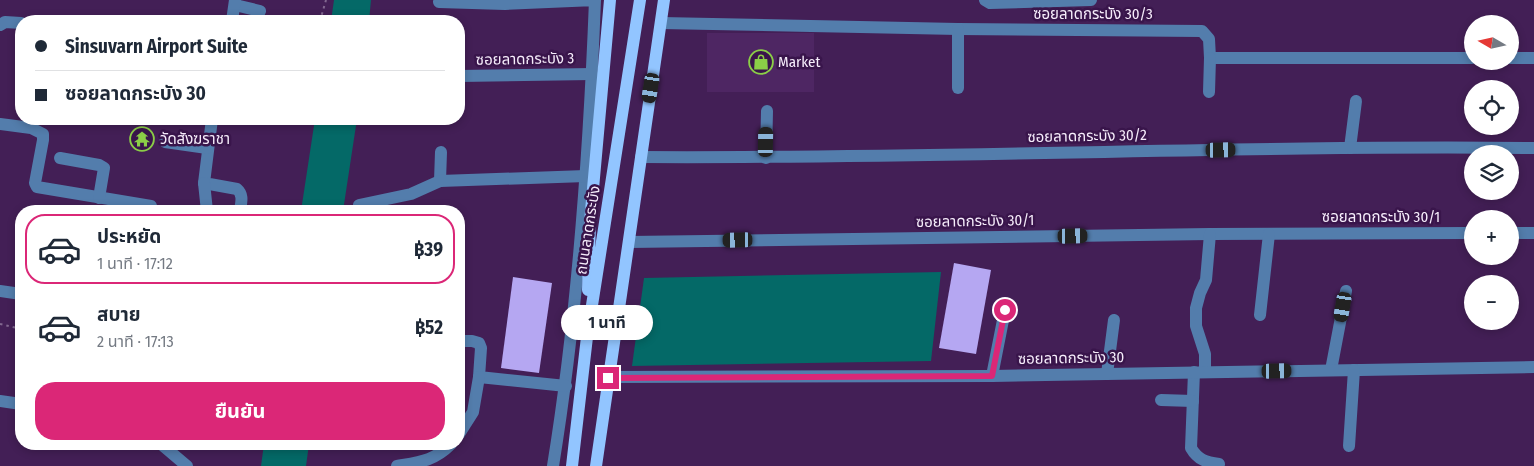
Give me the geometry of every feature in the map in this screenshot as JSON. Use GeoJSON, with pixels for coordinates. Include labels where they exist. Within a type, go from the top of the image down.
{"type":"FeatureCollection","features":[{"type":"Feature","properties":{"kind":"main road"},"geometry":{"type":"LineString","coordinates":[[587,338],[590,222],[610,0]]}},
{"type":"Feature","properties":{"kind":"main road","name":"ถนนลาดกระบัง"},"geometry":{"type":"LineString","coordinates":[[572,466],[587,338],[640,0]]}},
{"type":"Feature","properties":{"kind":"main road"},"geometry":{"type":"LineString","coordinates":[[596,466],[664,0]]}},
{"type":"Feature","properties":{"kind":"street"},"geometry":{"type":"LineString","coordinates":[[439,2],[505,4],[595,0],[586,176],[566,386],[553,466]]}},
{"type":"Feature","properties":{"kind":"street"},"geometry":{"type":"LineString","coordinates":[[985,0],[990,3],[1091,0]]}},
{"type":"Feature","properties":{"kind":"street"},"geometry":{"type":"LineString","coordinates":[[233,15],[235,2],[260,11]]}},
{"type":"Feature","properties":{"kind":"street"},"geometry":{"type":"LineString","coordinates":[[0,25],[5,22],[15,23]]}},
{"type":"Feature","properties":{"kind":"street","name":"ซอยลาดกระบัง 30/3"},"geometry":{"type":"LineString","coordinates":[[661,24],[1202,31],[1209,39],[1209,92]]}},
{"type":"Feature","properties":{"kind":"street"},"geometry":{"type":"LineString","coordinates":[[958,29],[958,88]]}},
{"type":"Feature","properties":{"kind":"street"},"geometry":{"type":"LineString","coordinates":[[1210,58],[1464,58]]}},
{"type":"Feature","properties":{"kind":"street"},"geometry":{"type":"LineString","coordinates":[[1519,58],[1534,58]]}},
{"type":"Feature","properties":{"kind":"street","name":"ซอยลาดกระบัง 3"},"geometry":{"type":"LineString","coordinates":[[465,76],[592,74]]}},
{"type":"Feature","properties":{"kind":"street"},"geometry":{"type":"LineString","coordinates":[[1350,148],[1356,101]]}},
{"type":"Feature","properties":{"kind":"street"},"geometry":{"type":"LineString","coordinates":[[766,158],[767,111]]}},
{"type":"Feature","properties":{"kind":"street"},"geometry":{"type":"LineString","coordinates":[[0,124],[32,128],[43,134],[35,183],[37,187],[144,205]]}},
{"type":"Feature","properties":{"kind":"street"},"geometry":{"type":"LineString","coordinates":[[206,205],[204,183],[211,125]]}},
{"type":"Feature","properties":{"kind":"street"},"geometry":{"type":"LineString","coordinates":[[165,142],[207,148]]}},
{"type":"Feature","properties":{"kind":"street","name":"ซอยลาดกระบัง 30/2"},"geometry":{"type":"LineString","coordinates":[[641,157],[766,158],[1184,150],[1534,148]]}},
{"type":"Feature","properties":{"kind":"street"},"geometry":{"type":"LineString","coordinates":[[440,152],[440,181]]}},
{"type":"Feature","properties":{"kind":"street"},"geometry":{"type":"LineString","coordinates":[[60,158],[99,165],[104,168],[99,198]]}},
{"type":"Feature","properties":{"kind":"street"},"geometry":{"type":"LineString","coordinates":[[359,205],[411,194],[440,181],[586,176]]}},
{"type":"Feature","properties":{"kind":"street"},"geometry":{"type":"LineString","coordinates":[[204,183],[237,190],[242,196],[241,205]]}},
{"type":"Feature","properties":{"kind":"street"},"geometry":{"type":"LineString","coordinates":[[1519,233],[1534,232]]}},
{"type":"Feature","properties":{"kind":"street","name":"ซอยลาดกระบัง 30/1"},"geometry":{"type":"LineString","coordinates":[[629,242],[1210,234],[1464,233]]}},
{"type":"Feature","properties":{"kind":"street"},"geometry":{"type":"LineString","coordinates":[[1210,234],[1206,280],[1196,308],[1196,326],[1205,354],[1193,400],[1191,448],[1195,455],[1203,461],[1219,464]]}},
{"type":"Feature","properties":{"kind":"street"},"geometry":{"type":"LineString","coordinates":[[1260,315],[1269,234]]}},
{"type":"Feature","properties":{"kind":"street"},"geometry":{"type":"LineString","coordinates":[[0,291],[15,293]]}},
{"type":"Feature","properties":{"kind":"street"},"geometry":{"type":"LineString","coordinates":[[1331,370],[1346,291]]}},
{"type":"Feature","properties":{"kind":"street"},"geometry":{"type":"LineString","coordinates":[[992,376],[1005,310]]}},
{"type":"Feature","properties":{"kind":"street"},"geometry":{"type":"LineString","coordinates":[[1107,374],[1114,320]]}},
{"type":"Feature","properties":{"kind":"street"},"geometry":{"type":"LineString","coordinates":[[465,341],[479,343],[481,348],[479,377],[473,412],[465,424]]}},
{"type":"Feature","properties":{"kind":"street","name":"ซอยลาดกระบัง 30"},"geometry":{"type":"LineString","coordinates":[[608,378],[992,376],[1534,367]]}},
{"type":"Feature","properties":{"kind":"street"},"geometry":{"type":"LineString","coordinates":[[1349,446],[1354,370]]}},
{"type":"Feature","properties":{"kind":"street"},"geometry":{"type":"LineString","coordinates":[[479,377],[566,386]]}},
{"type":"Feature","properties":{"kind":"street"},"geometry":{"type":"LineString","coordinates":[[1162,400],[1193,400]]}},
{"type":"Feature","properties":{"kind":"street"},"geometry":{"type":"LineString","coordinates":[[0,401],[15,403]]}},
{"type":"Feature","properties":{"kind":"street"},"geometry":{"type":"LineString","coordinates":[[168,450],[186,466]]}},
{"type":"Feature","properties":{"kind":"street"},"geometry":{"type":"LineString","coordinates":[[397,466],[423,462],[439,455],[444,450]]}},
{"type":"Feature","properties":{"kind":"path"},"geometry":{"type":"LineString","coordinates":[[322,15],[326,0]]}},
{"type":"Feature","properties":{"kind":"path"},"geometry":{"type":"LineString","coordinates":[[0,324],[15,328]]}},
{"type":"Feature","properties":{"kind":"shaded area"},"geometry":{"type":"Polygon","coordinates":[[[334,0],[371,0],[370,15],[332,15],[334,0]]]}},
{"type":"Feature","properties":{"kind":"shaded area","name":"Market"},"geometry":{"type":"Polygon","coordinates":[[[707,33],[814,33],[814,92],[707,92],[707,33]]]}},
{"type":"Feature","properties":{"kind":"shaded area"},"geometry":{"type":"Polygon","coordinates":[[[314,125],[356,125],[344,205],[302,205],[314,125]]]}},
{"type":"Feature","properties":{"kind":"shaded area"},"geometry":{"type":"Polygon","coordinates":[[[941,272],[931,361],[632,366],[644,278],[941,272]]]}},
{"type":"Feature","properties":{"kind":"shaded area"},"geometry":{"type":"Polygon","coordinates":[[[263,450],[308,450],[306,466],[261,466],[263,450]]]}},
{"type":"Feature","properties":{"kind":"building"},"geometry":{"type":"Polygon","coordinates":[[[954,263],[991,270],[976,354],[939,348],[954,263]]]}},
{"type":"Feature","properties":{"kind":"building"},"geometry":{"type":"Polygon","coordinates":[[[513,277],[552,283],[539,373],[501,368],[513,277]]]}},
{"type":"Feature","properties":{"kind":"place","name":"Market"},"geometry":{"type":"Point","coordinates":[761,62]}},
{"type":"Feature","properties":{"kind":"place","name":"วัดสังฆราชา"},"geometry":{"type":"Point","coordinates":[142,139]}},
{"type":"Feature","properties":{"kind":"route"},"geometry":{"type":"LineString","coordinates":[[608,378],[992,376],[1005,310]]}}]}
